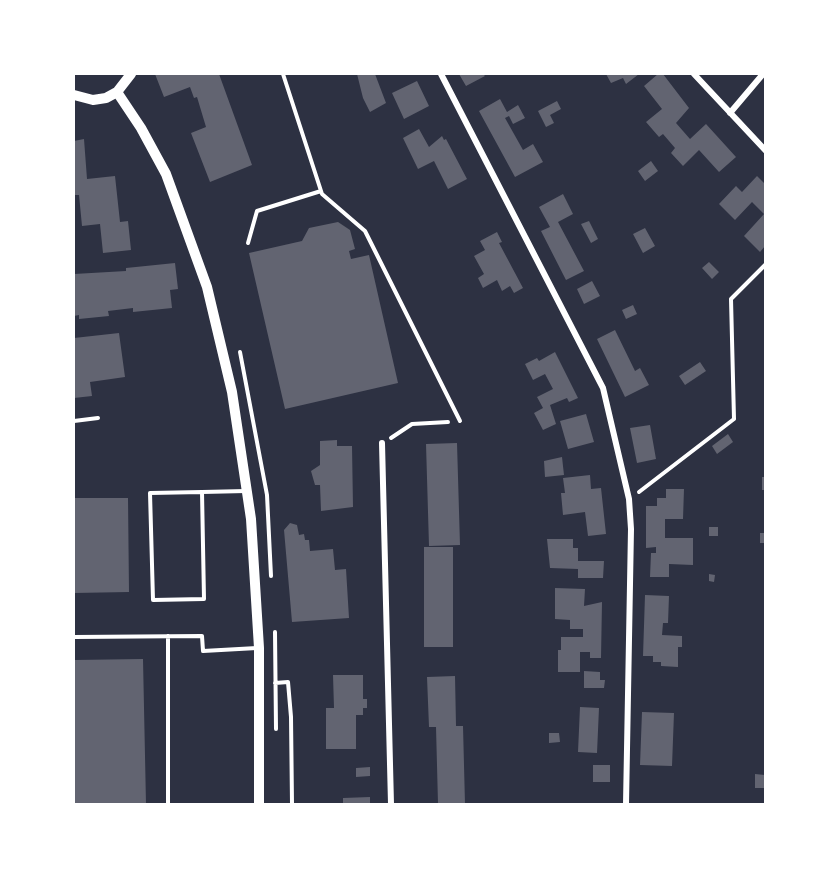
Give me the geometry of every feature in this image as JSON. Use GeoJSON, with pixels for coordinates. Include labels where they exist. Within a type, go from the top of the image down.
{"type":"FeatureCollection","features":[{"type":"Feature","properties":{"kind":"main road"},"geometry":{"type":"LineString","coordinates":[[74,95],[93,100],[117,92],[131,74]]}},
{"type":"Feature","properties":{"kind":"main road"},"geometry":{"type":"LineString","coordinates":[[117,92],[141,128],[166,174],[207,287],[232,392],[247,491],[259,648],[259,804]]}},
{"type":"Feature","properties":{"kind":"street"},"geometry":{"type":"LineString","coordinates":[[441,74],[603,388],[629,499],[631,530],[626,804]]}},
{"type":"Feature","properties":{"kind":"street"},"geometry":{"type":"LineString","coordinates":[[694,74],[765,151]]}},
{"type":"Feature","properties":{"kind":"street"},"geometry":{"type":"LineString","coordinates":[[730,113],[763,74]]}},
{"type":"Feature","properties":{"kind":"street"},"geometry":{"type":"LineString","coordinates":[[382,443],[391,804]]}},
{"type":"Feature","properties":{"kind":"lane"},"geometry":{"type":"LineString","coordinates":[[283,74],[321,191],[365,231],[460,421]]}},
{"type":"Feature","properties":{"kind":"lane"},"geometry":{"type":"LineString","coordinates":[[248,243],[257,211],[321,191]]}},
{"type":"Feature","properties":{"kind":"lane"},"geometry":{"type":"LineString","coordinates":[[202,492],[204,599],[153,600],[150,493],[247,491]]}},
{"type":"Feature","properties":{"kind":"lane"},"geometry":{"type":"LineString","coordinates":[[168,636],[168,804]]}},
{"type":"Feature","properties":{"kind":"lane"},"geometry":{"type":"LineString","coordinates":[[74,637],[202,636],[203,651],[259,648]]}},
{"type":"Feature","properties":{"kind":"path"},"geometry":{"type":"LineString","coordinates":[[629,499],[734,419],[731,299],[765,264]]}},
{"type":"Feature","properties":{"kind":"path"},"geometry":{"type":"LineString","coordinates":[[74,421],[98,418]]}},
{"type":"Feature","properties":{"kind":"path"},"geometry":{"type":"LineString","coordinates":[[382,443],[412,424],[460,421]]}},
{"type":"Feature","properties":{"kind":"path"},"geometry":{"type":"LineString","coordinates":[[259,684],[288,681],[291,717],[292,804]]}},
{"type":"Feature","properties":{"kind":"building"},"geometry":{"type":"Polygon","coordinates":[[[155,74],[219,74],[252,165],[210,182],[191,133],[206,127],[197,97],[194,98],[190,87],[164,97],[155,74]]]}},
{"type":"Feature","properties":{"kind":"building"},"geometry":{"type":"Polygon","coordinates":[[[357,74],[375,74],[386,103],[370,112],[363,98],[357,74]]]}},
{"type":"Feature","properties":{"kind":"building"},"geometry":{"type":"Polygon","coordinates":[[[459,74],[483,74],[485,76],[466,86],[459,74]]]}},
{"type":"Feature","properties":{"kind":"building"},"geometry":{"type":"Polygon","coordinates":[[[606,74],[639,74],[626,84],[623,78],[611,83],[606,74]]]}},
{"type":"Feature","properties":{"kind":"building"},"geometry":{"type":"Polygon","coordinates":[[[658,74],[663,74],[689,108],[676,123],[690,139],[706,124],[736,157],[719,172],[699,150],[683,166],[671,153],[675,148],[663,134],[659,137],[646,122],[662,109],[644,86],[658,74]]]}},
{"type":"Feature","properties":{"kind":"building"},"geometry":{"type":"Polygon","coordinates":[[[417,81],[429,106],[404,119],[392,93],[417,81]]]}},
{"type":"Feature","properties":{"kind":"building"},"geometry":{"type":"Polygon","coordinates":[[[500,99],[507,112],[518,105],[525,118],[513,124],[509,116],[505,118],[523,150],[533,144],[543,162],[515,177],[479,111],[500,99]]]}},
{"type":"Feature","properties":{"kind":"building"},"geometry":{"type":"Polygon","coordinates":[[[557,101],[561,109],[550,115],[554,123],[546,127],[538,111],[557,101]]]}},
{"type":"Feature","properties":{"kind":"building"},"geometry":{"type":"Polygon","coordinates":[[[419,129],[429,147],[442,136],[444,140],[446,139],[467,179],[448,189],[434,161],[418,169],[403,138],[419,129]]]}},
{"type":"Feature","properties":{"kind":"building"},"geometry":{"type":"Polygon","coordinates":[[[84,139],[87,179],[115,176],[120,222],[128,221],[131,250],[103,253],[100,224],[82,226],[79,195],[74,195],[74,141],[84,139]]]}},
{"type":"Feature","properties":{"kind":"building"},"geometry":{"type":"Polygon","coordinates":[[[651,161],[658,171],[645,181],[638,171],[651,161]]]}},
{"type":"Feature","properties":{"kind":"building"},"geometry":{"type":"Polygon","coordinates":[[[757,176],[765,184],[765,246],[760,252],[744,236],[764,214],[752,202],[735,220],[719,204],[736,186],[742,192],[757,176]]]}},
{"type":"Feature","properties":{"kind":"building"},"geometry":{"type":"Polygon","coordinates":[[[563,194],[573,214],[558,222],[584,271],[566,280],[541,231],[550,227],[539,207],[563,194]]]}},
{"type":"Feature","properties":{"kind":"building"},"geometry":{"type":"Polygon","coordinates":[[[589,221],[598,239],[591,243],[581,224],[589,221]]]}},
{"type":"Feature","properties":{"kind":"building"},"geometry":{"type":"Polygon","coordinates":[[[338,222],[350,230],[355,249],[349,251],[351,259],[369,255],[398,383],[285,409],[249,253],[302,241],[309,228],[338,222]]]}},
{"type":"Feature","properties":{"kind":"building"},"geometry":{"type":"Polygon","coordinates":[[[645,228],[655,246],[643,253],[633,234],[645,228]]]}},
{"type":"Feature","properties":{"kind":"building"},"geometry":{"type":"Polygon","coordinates":[[[497,232],[502,242],[499,243],[523,288],[514,293],[510,286],[502,291],[497,280],[483,288],[478,278],[484,274],[474,256],[485,250],[480,241],[497,232]]]}},
{"type":"Feature","properties":{"kind":"building"},"geometry":{"type":"Polygon","coordinates":[[[709,262],[719,272],[712,279],[702,268],[709,262]]]}},
{"type":"Feature","properties":{"kind":"building"},"geometry":{"type":"Polygon","coordinates":[[[175,263],[178,289],[170,290],[172,308],[133,312],[133,308],[108,311],[109,316],[79,319],[79,315],[74,316],[74,274],[126,271],[126,268],[175,263]]]}},
{"type":"Feature","properties":{"kind":"building"},"geometry":{"type":"Polygon","coordinates":[[[592,281],[600,296],[584,304],[577,289],[592,281]]]}},
{"type":"Feature","properties":{"kind":"building"},"geometry":{"type":"Polygon","coordinates":[[[633,305],[637,314],[626,319],[622,310],[633,305]]]}},
{"type":"Feature","properties":{"kind":"building"},"geometry":{"type":"Polygon","coordinates":[[[615,330],[635,371],[640,368],[649,385],[625,397],[597,339],[615,330]]]}},
{"type":"Feature","properties":{"kind":"building"},"geometry":{"type":"Polygon","coordinates":[[[119,333],[125,377],[90,382],[92,396],[74,398],[74,338],[119,333]]]}},
{"type":"Feature","properties":{"kind":"building"},"geometry":{"type":"Polygon","coordinates":[[[555,352],[578,398],[569,402],[567,398],[550,405],[556,424],[543,430],[534,413],[543,408],[537,397],[553,389],[545,374],[533,380],[525,364],[537,358],[539,361],[555,352]]]}},
{"type":"Feature","properties":{"kind":"building"},"geometry":{"type":"Polygon","coordinates":[[[700,362],[706,371],[685,385],[679,376],[700,362]]]}},
{"type":"Feature","properties":{"kind":"building"},"geometry":{"type":"Polygon","coordinates":[[[586,414],[594,442],[568,449],[560,421],[586,414]]]}},
{"type":"Feature","properties":{"kind":"building"},"geometry":{"type":"Polygon","coordinates":[[[650,425],[656,459],[637,463],[630,428],[650,425]]]}},
{"type":"Feature","properties":{"kind":"building"},"geometry":{"type":"Polygon","coordinates":[[[728,434],[733,442],[717,454],[712,446],[728,434]]]}},
{"type":"Feature","properties":{"kind":"building"},"geometry":{"type":"Polygon","coordinates":[[[337,440],[337,446],[352,446],[353,507],[321,511],[320,485],[315,485],[311,471],[320,465],[320,441],[337,440]]]}},
{"type":"Feature","properties":{"kind":"building"},"geometry":{"type":"Polygon","coordinates":[[[457,443],[460,545],[429,546],[426,444],[457,443]]]}},
{"type":"Feature","properties":{"kind":"building"},"geometry":{"type":"Polygon","coordinates":[[[562,457],[564,475],[545,477],[544,461],[562,457]]]}},
{"type":"Feature","properties":{"kind":"building"},"geometry":{"type":"Polygon","coordinates":[[[590,475],[591,489],[601,488],[606,534],[588,536],[585,512],[563,515],[561,493],[565,493],[563,478],[590,475]]]}},
{"type":"Feature","properties":{"kind":"building"},"geometry":{"type":"Polygon","coordinates":[[[762,477],[765,477],[765,490],[762,490],[762,477]]]}},
{"type":"Feature","properties":{"kind":"building"},"geometry":{"type":"Polygon","coordinates":[[[666,489],[684,489],[683,519],[665,519],[665,538],[693,538],[693,565],[669,564],[669,577],[650,577],[651,553],[656,553],[656,547],[646,548],[646,506],[657,506],[657,498],[666,498],[666,489]]]}},
{"type":"Feature","properties":{"kind":"building"},"geometry":{"type":"Polygon","coordinates":[[[74,498],[128,498],[129,592],[74,593],[74,498]]]}},
{"type":"Feature","properties":{"kind":"building"},"geometry":{"type":"Polygon","coordinates":[[[290,523],[297,525],[299,535],[304,534],[305,540],[309,540],[310,551],[333,549],[335,570],[346,569],[349,618],[292,622],[284,530],[290,523]]]}},
{"type":"Feature","properties":{"kind":"building"},"geometry":{"type":"Polygon","coordinates":[[[709,527],[718,527],[718,536],[709,536],[709,527]]]}},
{"type":"Feature","properties":{"kind":"building"},"geometry":{"type":"Polygon","coordinates":[[[760,533],[765,533],[765,543],[760,543],[760,533]]]}},
{"type":"Feature","properties":{"kind":"building"},"geometry":{"type":"Polygon","coordinates":[[[547,539],[573,539],[573,548],[578,548],[578,561],[604,561],[603,578],[578,578],[578,569],[550,568],[547,539]]]}},
{"type":"Feature","properties":{"kind":"building"},"geometry":{"type":"Polygon","coordinates":[[[424,547],[453,547],[453,647],[424,647],[424,547]]]}},
{"type":"Feature","properties":{"kind":"building"},"geometry":{"type":"Polygon","coordinates":[[[709,574],[715,575],[714,582],[709,581],[709,574]]]}},
{"type":"Feature","properties":{"kind":"building"},"geometry":{"type":"Polygon","coordinates":[[[555,588],[585,589],[584,606],[602,602],[601,658],[590,658],[590,652],[580,652],[580,672],[558,672],[558,650],[561,650],[561,637],[583,637],[583,629],[570,629],[570,620],[555,619],[555,588]]]}},
{"type":"Feature","properties":{"kind":"building"},"geometry":{"type":"Polygon","coordinates":[[[645,595],[669,596],[668,623],[663,623],[662,635],[682,636],[682,647],[678,647],[678,667],[661,666],[661,662],[653,662],[653,656],[643,656],[645,595]]]}},
{"type":"Feature","properties":{"kind":"building"},"geometry":{"type":"Polygon","coordinates":[[[143,659],[146,804],[74,804],[74,660],[143,659]]]}},
{"type":"Feature","properties":{"kind":"building"},"geometry":{"type":"Polygon","coordinates":[[[584,671],[600,672],[600,680],[605,680],[604,688],[584,688],[584,671]]]}},
{"type":"Feature","properties":{"kind":"building"},"geometry":{"type":"Polygon","coordinates":[[[333,675],[363,675],[363,699],[367,699],[367,708],[363,708],[363,715],[356,715],[356,749],[326,749],[326,708],[334,708],[333,675]]]}},
{"type":"Feature","properties":{"kind":"building"},"geometry":{"type":"Polygon","coordinates":[[[455,676],[456,726],[463,726],[465,804],[438,804],[436,727],[429,727],[427,677],[455,676]]]}},
{"type":"Feature","properties":{"kind":"building"},"geometry":{"type":"Polygon","coordinates":[[[580,707],[599,708],[597,753],[578,752],[580,707]]]}},
{"type":"Feature","properties":{"kind":"building"},"geometry":{"type":"Polygon","coordinates":[[[642,712],[674,713],[672,766],[640,765],[642,712]]]}},
{"type":"Feature","properties":{"kind":"building"},"geometry":{"type":"Polygon","coordinates":[[[549,733],[559,733],[560,742],[549,743],[549,733]]]}},
{"type":"Feature","properties":{"kind":"building"},"geometry":{"type":"Polygon","coordinates":[[[593,765],[610,765],[610,782],[593,782],[593,765]]]}},
{"type":"Feature","properties":{"kind":"building"},"geometry":{"type":"Polygon","coordinates":[[[370,767],[370,776],[356,777],[356,768],[370,767]]]}},
{"type":"Feature","properties":{"kind":"building"},"geometry":{"type":"Polygon","coordinates":[[[755,774],[765,775],[765,788],[755,788],[755,774]]]}},
{"type":"Feature","properties":{"kind":"building"},"geometry":{"type":"Polygon","coordinates":[[[370,797],[370,804],[343,804],[343,798],[370,797]]]}}]}
